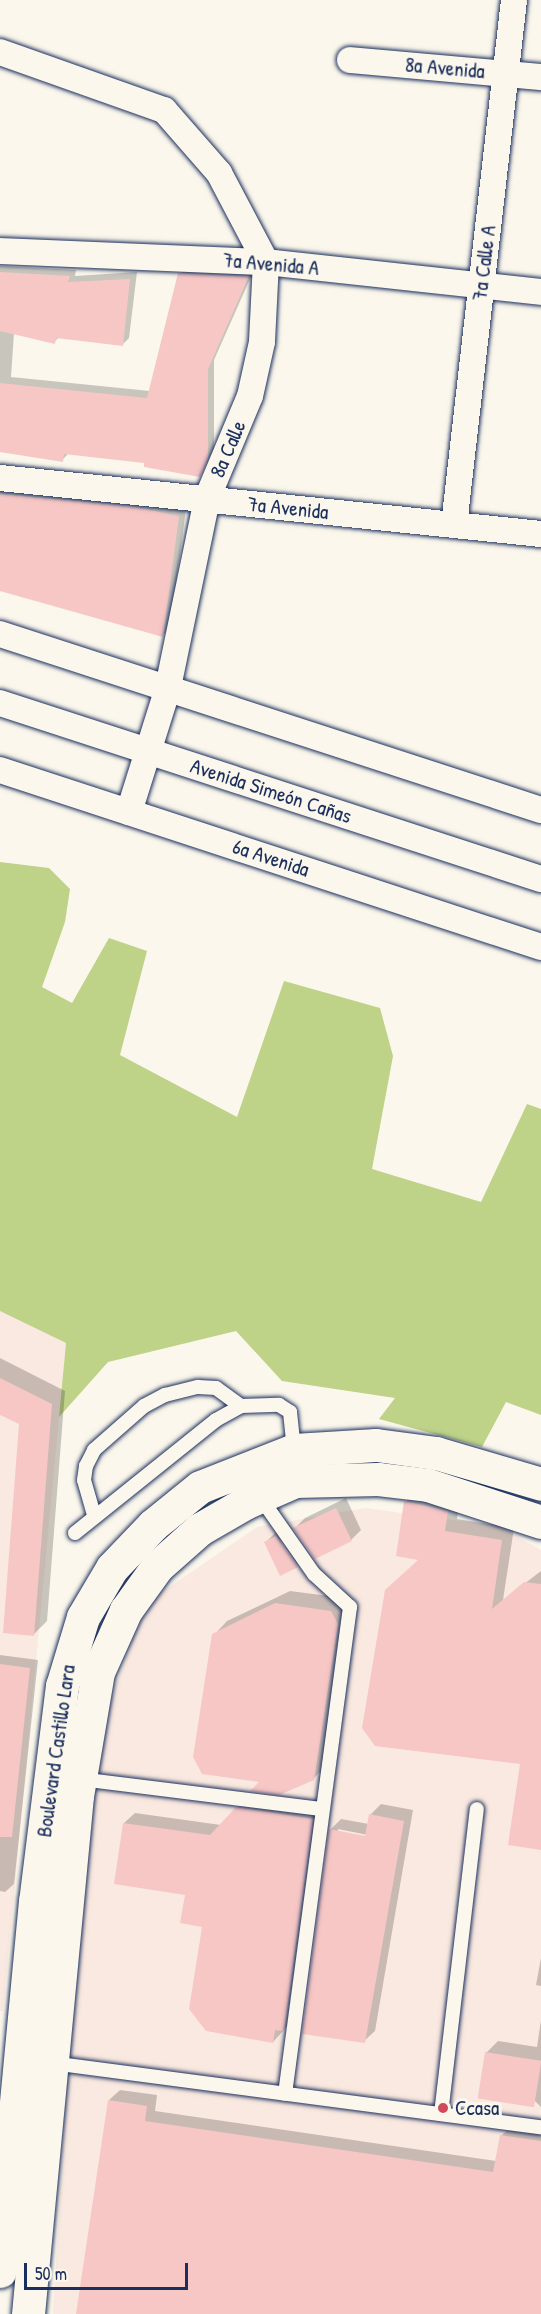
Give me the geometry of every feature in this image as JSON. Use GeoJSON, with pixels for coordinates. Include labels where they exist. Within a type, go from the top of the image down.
{"type":"FeatureCollection","features":[{"type":"Feature","properties":{"kind":"street","name":"7a Calle A"},"geometry":{"type":"LineString","coordinates":[[453,525],[514,0]]}},
{"type":"Feature","properties":{"kind":"street"},"geometry":{"type":"LineString","coordinates":[[0,52],[164,110],[219,173],[266,262]]}},
{"type":"Feature","properties":{"kind":"street","name":"8a Avenida"},"geometry":{"type":"LineString","coordinates":[[350,60],[541,77]]}},
{"type":"Feature","properties":{"kind":"street","name":"7a Avenida A"},"geometry":{"type":"LineString","coordinates":[[0,251],[266,262],[541,292]]}},
{"type":"Feature","properties":{"kind":"street","name":"8a Calle"},"geometry":{"type":"LineString","coordinates":[[129,812],[168,688],[207,499],[250,396],[262,342],[266,262]]}},
{"type":"Feature","properties":{"kind":"street","name":"7a Avenida"},"geometry":{"type":"LineString","coordinates":[[0,478],[541,534]]}},
{"type":"Feature","properties":{"kind":"street"},"geometry":{"type":"LineString","coordinates":[[0,634],[541,810]]}},
{"type":"Feature","properties":{"kind":"street","name":"Avenida Simeón Cañas"},"geometry":{"type":"LineString","coordinates":[[0,703],[541,879]]}},
{"type":"Feature","properties":{"kind":"street","name":"6a Avenida"},"geometry":{"type":"LineString","coordinates":[[0,770],[541,947]]}},
{"type":"Feature","properties":{"kind":"street","name":"Boulevard Castillo Lara"},"geometry":{"type":"LineString","coordinates":[[68,1789],[67,1663],[83,1617],[112,1568],[153,1525],[200,1487],[294,1450],[376,1445],[436,1452],[541,1484]]}},
{"type":"Feature","properties":{"kind":"street"},"geometry":{"type":"LineString","coordinates":[[331,1446],[333,1479]]}},
{"type":"Feature","properties":{"kind":"street","name":"Boulevard Castillo Lara"},"geometry":{"type":"LineString","coordinates":[[28,2314],[12,2258],[27,2059],[68,1789],[98,1672],[116,1628],[157,1567],[200,1529],[260,1497],[295,1482],[333,1479],[428,1485],[541,1522]]}},
{"type":"Feature","properties":{"kind":"street"},"geometry":{"type":"LineString","coordinates":[[67,1663],[98,1672]]}},
{"type":"Feature","properties":{"kind":"lane"},"geometry":{"type":"LineString","coordinates":[[94,1515],[84,1480],[86,1466],[94,1450],[131,1416],[165,1395],[198,1387],[216,1388],[241,1406]]}},
{"type":"Feature","properties":{"kind":"lane"},"geometry":{"type":"LineString","coordinates":[[75,1533],[94,1515],[216,1420],[241,1406],[279,1405],[290,1412],[294,1450]]}},
{"type":"Feature","properties":{"kind":"lane"},"geometry":{"type":"LineString","coordinates":[[260,1497],[314,1574],[350,1607],[285,2094]]}},
{"type":"Feature","properties":{"kind":"lane"},"geometry":{"type":"LineString","coordinates":[[68,1789],[322,1809]]}},
{"type":"Feature","properties":{"kind":"lane"},"geometry":{"type":"LineString","coordinates":[[441,2115],[477,1809]]}},
{"type":"Feature","properties":{"kind":"lane"},"geometry":{"type":"LineString","coordinates":[[27,2059],[541,2127]]}},
{"type":"Feature","properties":{"kind":"shaded area"},"geometry":{"type":"Polygon","coordinates":[[[0,1311],[66,1343],[3,2011],[0,2011],[0,1311]]]}},
{"type":"Feature","properties":{"kind":"shaded area"},"geometry":{"type":"Polygon","coordinates":[[[365,1508],[498,1526],[541,1550],[541,2314],[53,2314],[75,1951],[101,1726],[146,1603],[257,1527],[365,1508]]]}},
{"type":"Feature","properties":{"kind":"green space"},"geometry":{"type":"Polygon","coordinates":[[[0,862],[49,868],[70,889],[65,922],[42,987],[72,1003],[109,938],[147,951],[120,1055],[237,1117],[284,981],[380,1008],[393,1056],[372,1169],[481,1202],[527,1104],[541,1109],[541,1415],[506,1402],[482,1447],[379,1419],[395,1398],[282,1381],[236,1331],[108,1362],[59,1417],[66,1343],[0,1311],[0,862]]]}},
{"type":"Feature","properties":{"kind":"building"},"geometry":{"type":"Polygon","coordinates":[[[0,272],[70,276],[68,282],[130,279],[123,346],[56,338],[55,344],[0,331],[0,272]]]}},
{"type":"Feature","properties":{"kind":"building"},"geometry":{"type":"Polygon","coordinates":[[[178,273],[249,276],[208,369],[208,459],[200,477],[144,467],[144,463],[64,454],[63,462],[0,452],[0,383],[147,398],[178,273]]]}},
{"type":"Feature","properties":{"kind":"building"},"geometry":{"type":"Polygon","coordinates":[[[0,494],[129,506],[179,516],[163,637],[0,591],[0,494]]]}},
{"type":"Feature","properties":{"kind":"building"},"geometry":{"type":"Polygon","coordinates":[[[0,1378],[52,1404],[34,1636],[3,1633],[19,1424],[0,1415],[0,1378]]]}},
{"type":"Feature","properties":{"kind":"building"},"geometry":{"type":"Polygon","coordinates":[[[404,1501],[448,1511],[445,1531],[502,1540],[492,1609],[524,1582],[541,1584],[541,1850],[508,1845],[520,1764],[375,1746],[362,1728],[385,1590],[418,1560],[396,1556],[404,1501]]]}},
{"type":"Feature","properties":{"kind":"building"},"geometry":{"type":"Polygon","coordinates":[[[336,1508],[352,1541],[315,1559],[293,1528],[336,1508]]]}},
{"type":"Feature","properties":{"kind":"building"},"geometry":{"type":"Polygon","coordinates":[[[276,1536],[298,1567],[280,1576],[264,1542],[276,1536]]]}},
{"type":"Feature","properties":{"kind":"building"},"geometry":{"type":"Polygon","coordinates":[[[275,1603],[331,1611],[338,1624],[314,1780],[279,1795],[250,1791],[259,1782],[202,1774],[193,1757],[212,1634],[275,1603]]]}},
{"type":"Feature","properties":{"kind":"building"},"geometry":{"type":"Polygon","coordinates":[[[0,1664],[30,1668],[12,1837],[0,1837],[0,1664]]]}},
{"type":"Feature","properties":{"kind":"building"},"geometry":{"type":"Polygon","coordinates":[[[236,1807],[313,1819],[284,2031],[275,2030],[273,2043],[206,2031],[189,2009],[202,1927],[180,1923],[185,1895],[114,1884],[123,1823],[210,1835],[236,1807]]]}},
{"type":"Feature","properties":{"kind":"building"},"geometry":{"type":"Polygon","coordinates":[[[369,1814],[404,1821],[365,2043],[302,2034],[329,1829],[365,1836],[369,1814]]]}},
{"type":"Feature","properties":{"kind":"building"},"geometry":{"type":"Polygon","coordinates":[[[485,2052],[541,2061],[534,2107],[478,2098],[485,2052]]]}},
{"type":"Feature","properties":{"kind":"building"},"geometry":{"type":"Polygon","coordinates":[[[108,2100],[147,2106],[145,2121],[493,2172],[500,2135],[541,2141],[541,2314],[76,2314],[108,2100]]]}},
{"type":"Feature","properties":{"kind":"place","name":"Ccasa"},"geometry":{"type":"Point","coordinates":[443,2108]}}]}
